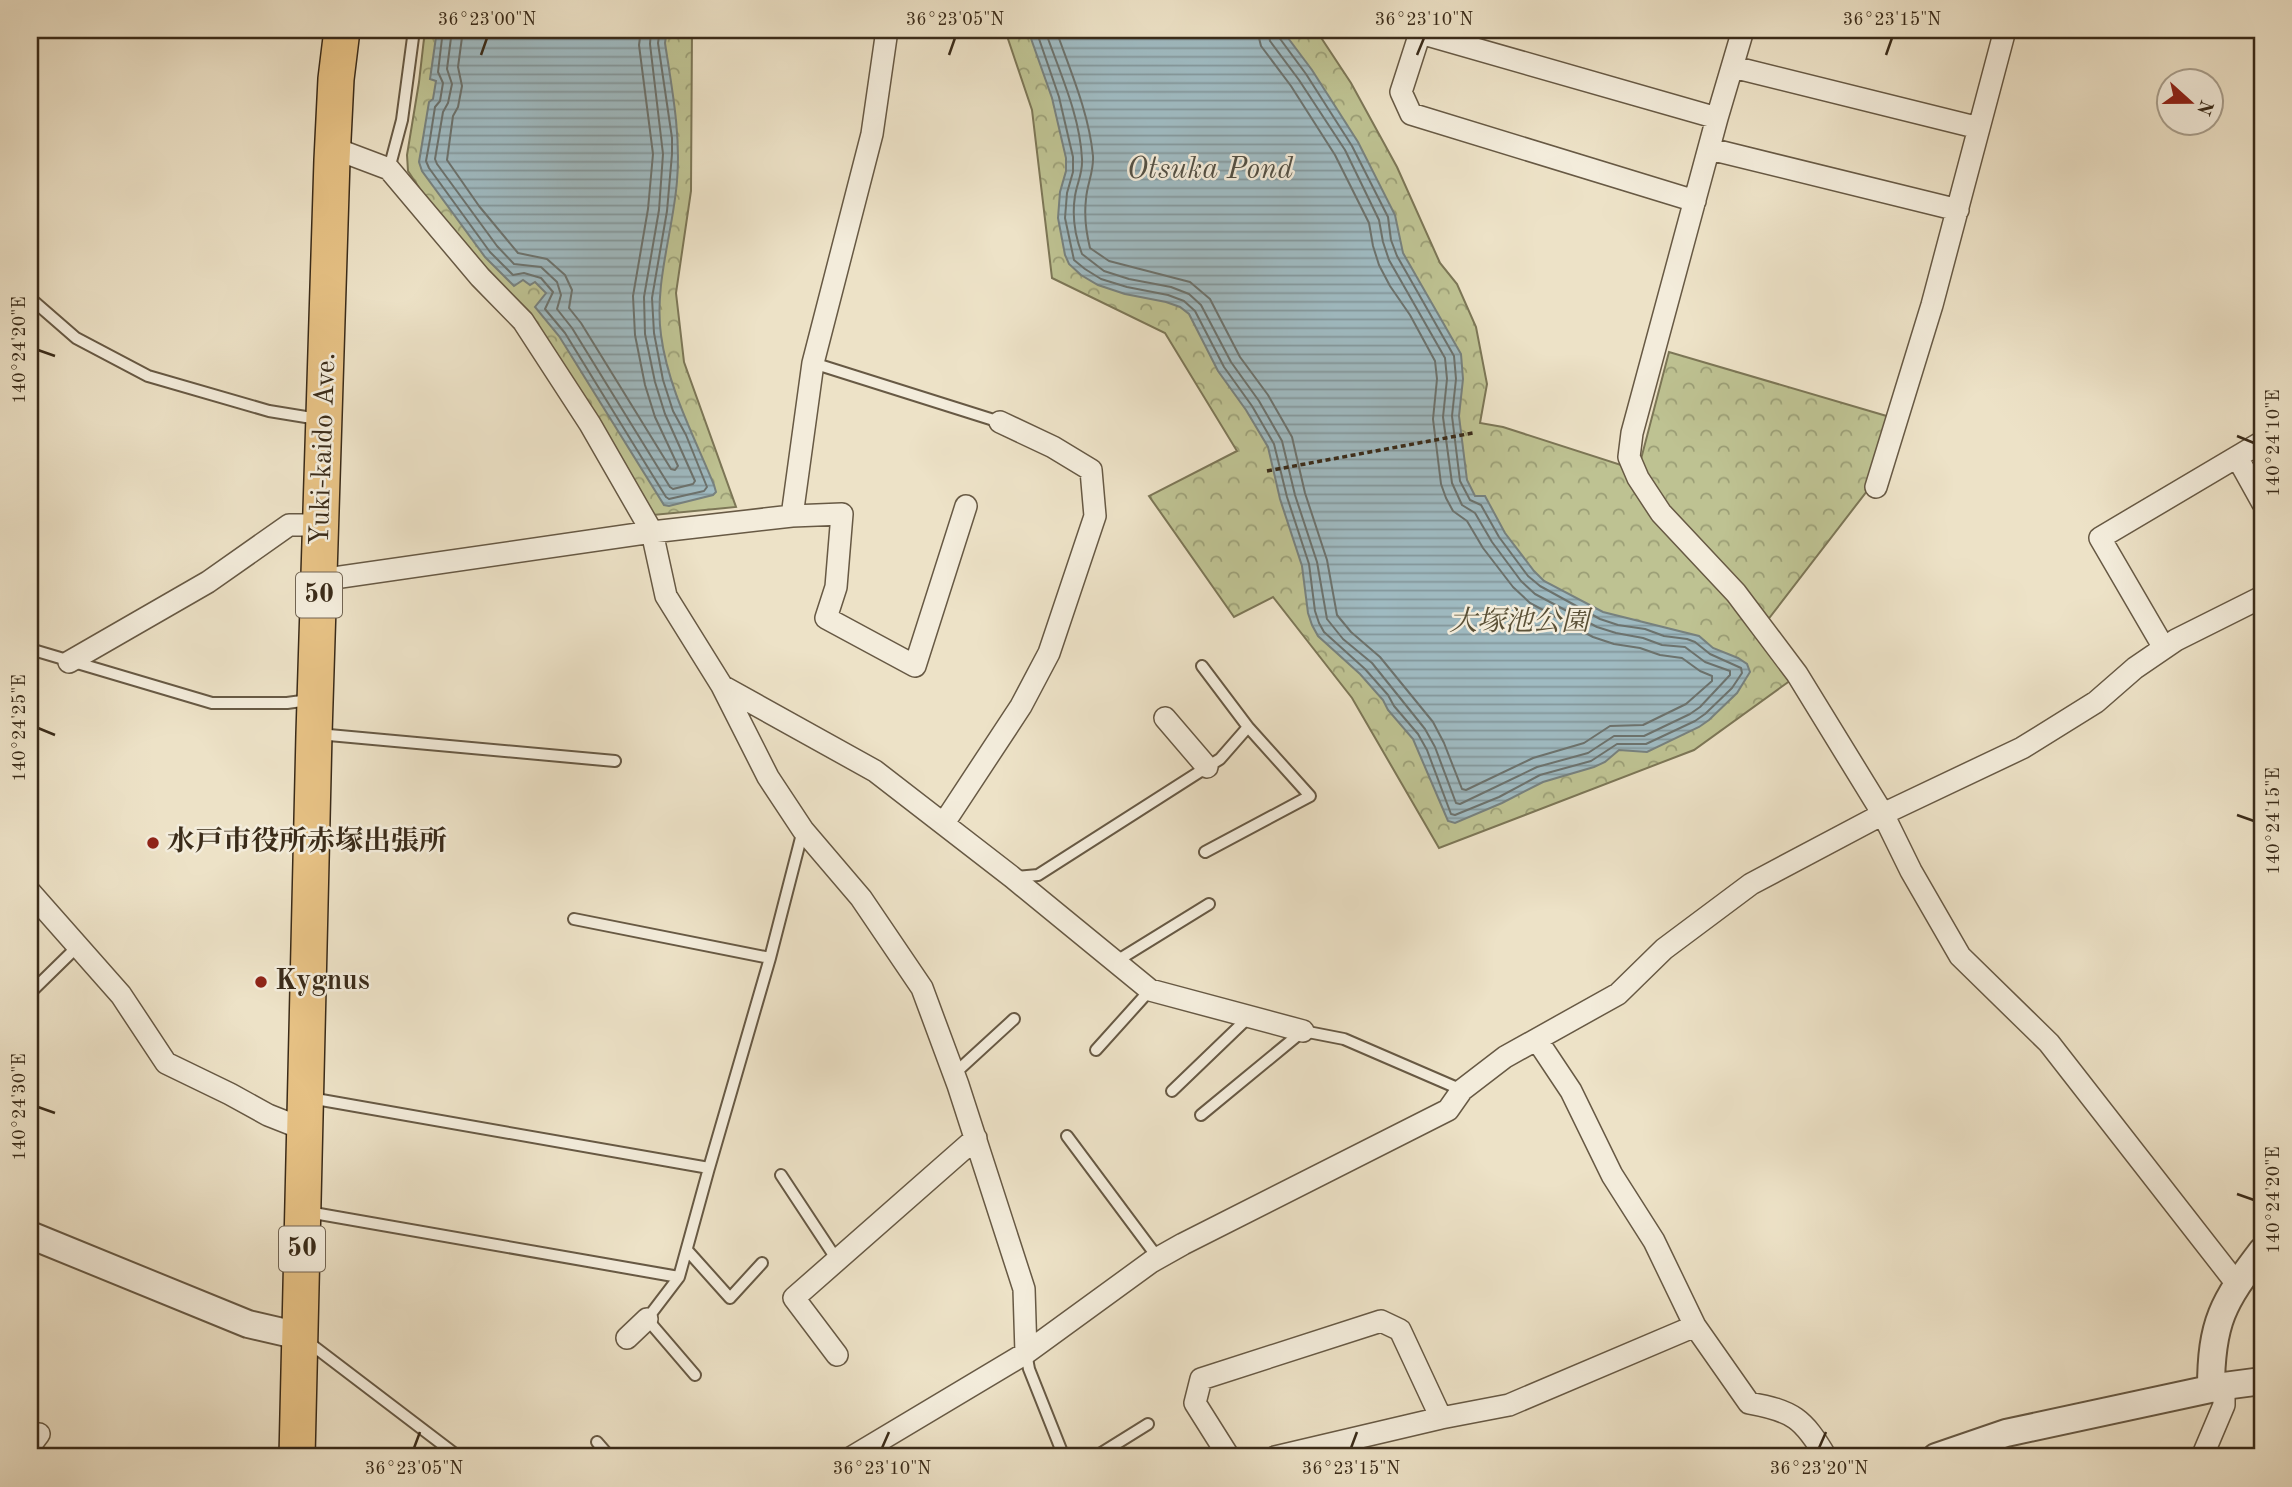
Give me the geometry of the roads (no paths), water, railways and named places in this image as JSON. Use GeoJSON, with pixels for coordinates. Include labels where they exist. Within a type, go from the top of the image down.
{"type":"FeatureCollection","features":[{"type":"Feature","properties":{"kind":"highway","name":"Yuki-kaido Ave."},"geometry":{"type":"LineString","coordinates":[[297,1457],[314,734],[332,160],[336,79],[342,30]]}},
{"type":"Feature","properties":{"kind":"street"},"geometry":{"type":"LineString","coordinates":[[792,516],[813,363],[872,134],[887,30]]}},
{"type":"Feature","properties":{"kind":"street"},"geometry":{"type":"LineString","coordinates":[[1744,30],[1717,118],[1632,433],[1629,457],[1638,478],[1661,513],[1736,593],[1797,674],[1883,814],[1911,871],[1960,956],[2049,1043],[2237,1284]]}},
{"type":"Feature","properties":{"kind":"street"},"geometry":{"type":"LineString","coordinates":[[1876,487],[1958,210],[2005,30]]}},
{"type":"Feature","properties":{"kind":"street"},"geometry":{"type":"LineString","coordinates":[[1695,201],[1411,114],[1401,92],[1420,33],[1717,118]]}},
{"type":"Feature","properties":{"kind":"street"},"geometry":{"type":"LineString","coordinates":[[1733,66],[1979,128]]}},
{"type":"Feature","properties":{"kind":"street"},"geometry":{"type":"LineString","coordinates":[[1710,149],[1958,210]]}},
{"type":"Feature","properties":{"kind":"street"},"geometry":{"type":"LineString","coordinates":[[332,160],[344,152],[389,169],[472,267],[523,321],[590,424],[652,531],[666,596],[722,686],[768,777],[803,830],[861,898],[922,988],[954,1074],[1024,1289],[1026,1353]]}},
{"type":"Feature","properties":{"kind":"street"},"geometry":{"type":"LineString","coordinates":[[944,823],[1021,706],[1049,653],[1095,516],[1091,470],[1053,447],[1000,422]]}},
{"type":"Feature","properties":{"kind":"street"},"geometry":{"type":"LineString","coordinates":[[2164,648],[2100,538],[2262,442]]}},
{"type":"Feature","properties":{"kind":"street"},"geometry":{"type":"LineString","coordinates":[[2236,457],[2262,502]]}},
{"type":"Feature","properties":{"kind":"street"},"geometry":{"type":"LineString","coordinates":[[320,580],[652,531],[792,516],[842,514],[836,587],[826,618],[915,666],[966,506]]}},
{"type":"Feature","properties":{"kind":"street"},"geometry":{"type":"LineString","coordinates":[[69,662],[208,582],[289,525],[322,525]]}},
{"type":"Feature","properties":{"kind":"street"},"geometry":{"type":"LineString","coordinates":[[852,1457],[1026,1353],[1157,1258],[1448,1110],[1462,1090],[1505,1057],[1618,994],[1664,950],[1751,884],[1883,814],[2022,748],[2096,702],[2135,668],[2164,648],[2219,617],[2262,597]]}},
{"type":"Feature","properties":{"kind":"street"},"geometry":{"type":"LineString","coordinates":[[722,686],[875,771],[1012,877],[1150,990],[1303,1031]]}},
{"type":"Feature","properties":{"kind":"street"},"geometry":{"type":"LineString","coordinates":[[1165,718],[1207,767]]}},
{"type":"Feature","properties":{"kind":"street"},"geometry":{"type":"LineString","coordinates":[[34,906],[78,946],[121,995],[166,1063],[268,1115],[306,1113]]}},
{"type":"Feature","properties":{"kind":"street"},"geometry":{"type":"LineString","coordinates":[[1537,1040],[1571,1091],[1612,1175],[1654,1241],[1695,1326],[1749,1403],[1777,1408],[1802,1422],[1826,1457]]}},
{"type":"Feature","properties":{"kind":"street"},"geometry":{"type":"LineString","coordinates":[[837,1355],[794,1298],[975,1138]]}},
{"type":"Feature","properties":{"kind":"street"},"geometry":{"type":"LineString","coordinates":[[30,1235],[248,1324],[300,1336]]}},
{"type":"Feature","properties":{"kind":"street"},"geometry":{"type":"LineString","coordinates":[[2202,1457],[2224,1405],[2211,1357],[2219,1319],[2237,1284],[2262,1251]]}},
{"type":"Feature","properties":{"kind":"street"},"geometry":{"type":"LineString","coordinates":[[627,1338],[648,1319]]}},
{"type":"Feature","properties":{"kind":"street"},"geometry":{"type":"LineString","coordinates":[[1229,1457],[1195,1403],[1201,1379],[1381,1321],[1400,1330],[1441,1418]]}},
{"type":"Feature","properties":{"kind":"street"},"geometry":{"type":"LineString","coordinates":[[1275,1457],[1508,1405],[1695,1326]]}},
{"type":"Feature","properties":{"kind":"street"},"geometry":{"type":"LineString","coordinates":[[1936,1457],[2006,1433],[2217,1387],[2262,1381]]}},
{"type":"Feature","properties":{"kind":"lane"},"geometry":{"type":"LineString","coordinates":[[389,169],[402,120],[414,30]]}},
{"type":"Feature","properties":{"kind":"lane"},"geometry":{"type":"LineString","coordinates":[[30,298],[76,338],[148,376],[268,411],[324,420]]}},
{"type":"Feature","properties":{"kind":"lane"},"geometry":{"type":"LineString","coordinates":[[813,363],[1000,422]]}},
{"type":"Feature","properties":{"kind":"lane"},"geometry":{"type":"LineString","coordinates":[[30,649],[212,703],[287,703],[315,700]]}},
{"type":"Feature","properties":{"kind":"lane"},"geometry":{"type":"LineString","coordinates":[[1202,667],[1248,727],[1310,796],[1205,852]]}},
{"type":"Feature","properties":{"kind":"lane"},"geometry":{"type":"LineString","coordinates":[[1012,877],[1038,875],[1220,759],[1248,727]]}},
{"type":"Feature","properties":{"kind":"lane"},"geometry":{"type":"LineString","coordinates":[[314,734],[615,761]]}},
{"type":"Feature","properties":{"kind":"lane"},"geometry":{"type":"LineString","coordinates":[[695,1375],[648,1319],[679,1277],[770,958],[803,830]]}},
{"type":"Feature","properties":{"kind":"lane"},"geometry":{"type":"LineString","coordinates":[[1115,962],[1209,904]]}},
{"type":"Feature","properties":{"kind":"lane"},"geometry":{"type":"LineString","coordinates":[[574,919],[770,958]]}},
{"type":"Feature","properties":{"kind":"lane"},"geometry":{"type":"LineString","coordinates":[[30,993],[78,946]]}},
{"type":"Feature","properties":{"kind":"lane"},"geometry":{"type":"LineString","coordinates":[[1096,1050],[1150,990]]}},
{"type":"Feature","properties":{"kind":"lane"},"geometry":{"type":"LineString","coordinates":[[1172,1091],[1249,1017]]}},
{"type":"Feature","properties":{"kind":"lane"},"geometry":{"type":"LineString","coordinates":[[954,1074],[1014,1019]]}},
{"type":"Feature","properties":{"kind":"lane"},"geometry":{"type":"LineString","coordinates":[[1201,1115],[1303,1031],[1343,1039],[1462,1090]]}},
{"type":"Feature","properties":{"kind":"lane"},"geometry":{"type":"LineString","coordinates":[[306,1113],[709,1168]]}},
{"type":"Feature","properties":{"kind":"lane"},"geometry":{"type":"LineString","coordinates":[[1068,1136],[1157,1258]]}},
{"type":"Feature","properties":{"kind":"lane"},"geometry":{"type":"LineString","coordinates":[[781,1175],[837,1260]]}},
{"type":"Feature","properties":{"kind":"lane"},"geometry":{"type":"LineString","coordinates":[[303,1211],[679,1277]]}},
{"type":"Feature","properties":{"kind":"lane"},"geometry":{"type":"LineString","coordinates":[[687,1250],[730,1298],[762,1263]]}},
{"type":"Feature","properties":{"kind":"lane"},"geometry":{"type":"LineString","coordinates":[[300,1336],[459,1457]]}},
{"type":"Feature","properties":{"kind":"lane"},"geometry":{"type":"LineString","coordinates":[[1026,1353],[1029,1369],[1064,1457]]}},
{"type":"Feature","properties":{"kind":"lane"},"geometry":{"type":"LineString","coordinates":[[1095,1457],[1148,1424]]}},
{"type":"Feature","properties":{"kind":"lane"},"geometry":{"type":"LineString","coordinates":[[597,1442],[610,1457]]}},
{"type":"Feature","properties":{"kind":"water"},"geometry":{"type":"Polygon","coordinates":[[[437,30],[667,30],[665,43],[675,112],[678,164],[660,297],[661,335],[669,374],[714,485],[716,492],[713,495],[664,505],[559,336],[535,307],[546,293],[535,282],[530,285],[523,280],[514,286],[485,257],[422,171],[419,162],[429,102],[433,99],[436,81],[430,79],[437,30]]]}},
{"type":"Feature","properties":{"kind":"water","name":"Otsuka Pond"},"geometry":{"type":"Polygon","coordinates":[[[1028,30],[1282,30],[1312,70],[1358,142],[1395,215],[1403,253],[1461,354],[1463,379],[1459,416],[1467,480],[1475,496],[1485,496],[1505,533],[1544,581],[1603,612],[1699,636],[1713,648],[1747,664],[1750,672],[1737,693],[1699,727],[1647,752],[1619,750],[1594,767],[1543,782],[1455,823],[1448,821],[1413,739],[1360,674],[1318,636],[1312,625],[1302,566],[1280,499],[1268,447],[1218,371],[1189,314],[1166,302],[1125,294],[1098,285],[1069,264],[1058,218],[1066,158],[1052,98],[1028,30]]]}},
{"type":"Feature","properties":{"kind":"place","name":"水戸市役所赤塚出張所"},"geometry":{"type":"Point","coordinates":[153,843]}},
{"type":"Feature","properties":{"kind":"place","name":"Kygnus"},"geometry":{"type":"Point","coordinates":[261,982]}},
{"type":"Feature","properties":{"kind":"park label","name":"大塚池公園"},"geometry":{"type":"Point","coordinates":[1519,623]}}]}
